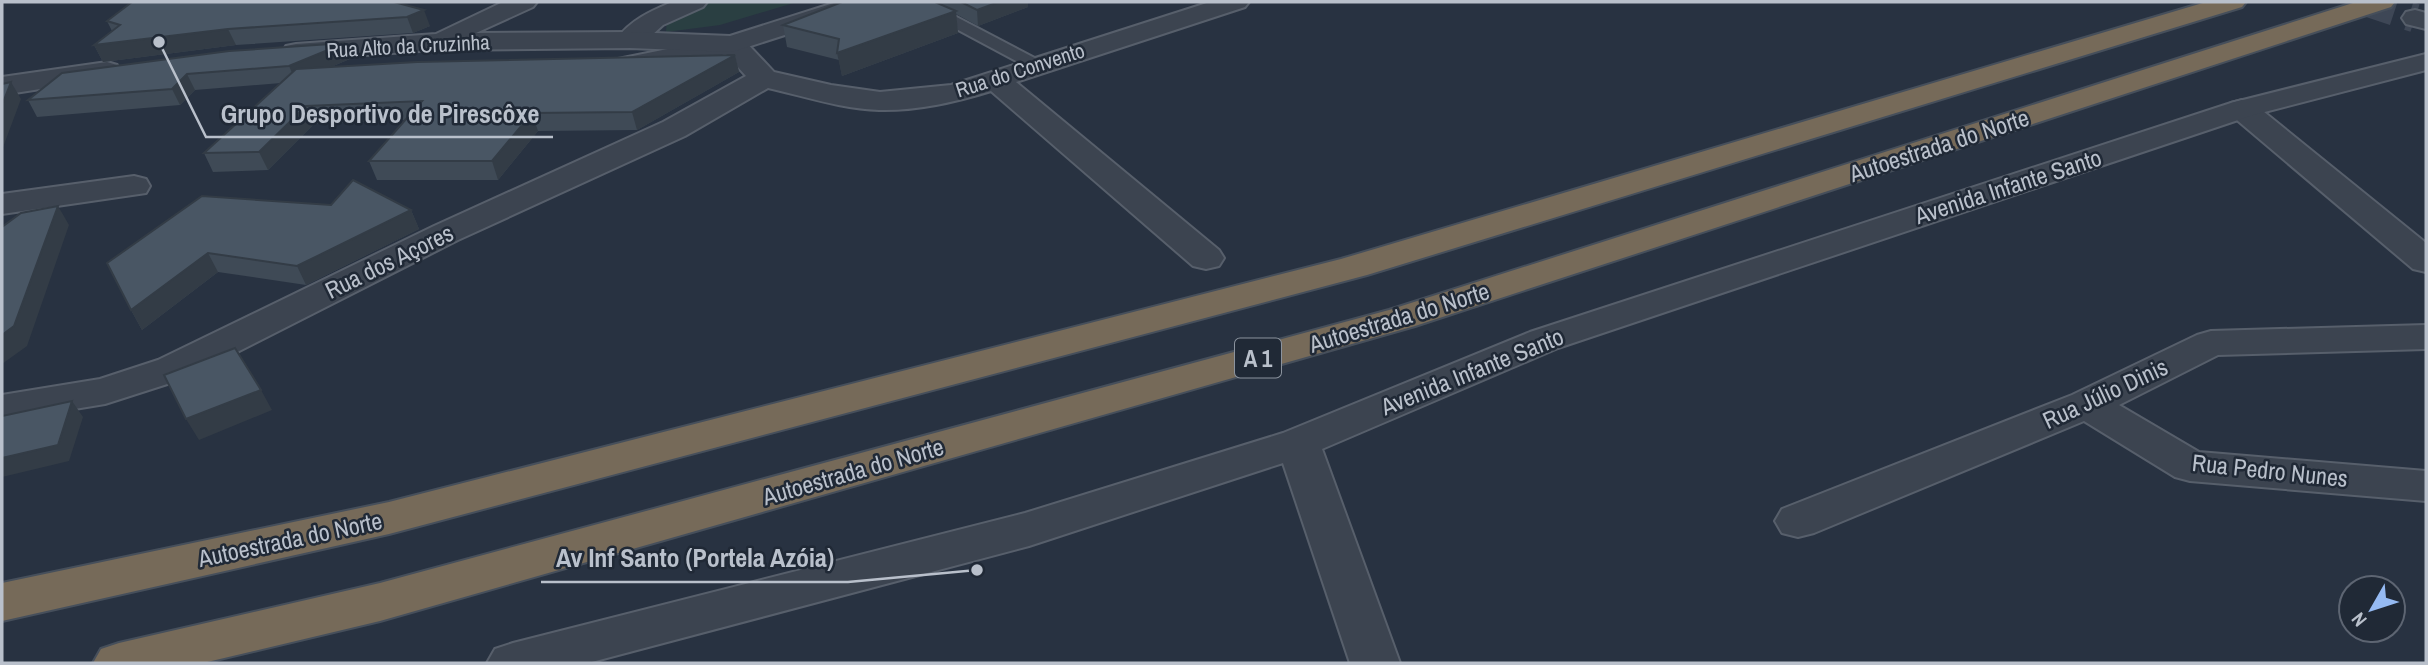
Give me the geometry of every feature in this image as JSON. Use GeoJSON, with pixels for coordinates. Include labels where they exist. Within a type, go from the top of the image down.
{"type":"FeatureCollection","features":[{"type":"Feature","properties":{"kind":"highway","name":"Autoestrada do Norte"},"geometry":{"type":"LineString","coordinates":[[2,602],[389,518],[1354,267],[2233,2]]}},
{"type":"Feature","properties":{"kind":"highway","name":"Autoestrada do Norte"},"geometry":{"type":"LineString","coordinates":[[119,663],[380,602],[1402,318],[2408,14]]}},
{"type":"Feature","properties":{"kind":"street"},"geometry":{"type":"LineString","coordinates":[[434,42],[524,2]]}},
{"type":"Feature","properties":{"kind":"street"},"geometry":{"type":"LineString","coordinates":[[630,40],[654,19],[694,2]]}},
{"type":"Feature","properties":{"kind":"street"},"geometry":{"type":"LineString","coordinates":[[394,68],[642,65],[732,44],[863,2]]}},
{"type":"Feature","properties":{"kind":"street","name":"Rua do Convento"},"geometry":{"type":"LineString","coordinates":[[764,78],[831,94],[880,101],[954,93],[1236,2]]}},
{"type":"Feature","properties":{"kind":"street","name":"Rua Alto da Cruzinha"},"geometry":{"type":"LineString","coordinates":[[274,53],[434,42],[630,40],[732,44]]}},
{"type":"Feature","properties":{"kind":"street"},"geometry":{"type":"LineString","coordinates":[[732,44],[764,78]]}},
{"type":"Feature","properties":{"kind":"street","name":"Avenida Infante Santo"},"geometry":{"type":"LineString","coordinates":[[513,663],[1029,529],[1298,443],[1544,340],[2242,108],[2426,62]]}},
{"type":"Feature","properties":{"kind":"street"},"geometry":{"type":"LineString","coordinates":[[2,86],[138,67]]}},
{"type":"Feature","properties":{"kind":"street","name":"Rua dos Açores"},"geometry":{"type":"LineString","coordinates":[[2,408],[105,391],[172,369],[455,229],[666,133],[764,78]]}},
{"type":"Feature","properties":{"kind":"street"},"geometry":{"type":"LineString","coordinates":[[997,81],[1206,258]]}},
{"type":"Feature","properties":{"kind":"street"},"geometry":{"type":"LineString","coordinates":[[2242,108],[2426,261]]}},
{"type":"Feature","properties":{"kind":"street"},"geometry":{"type":"LineString","coordinates":[[2,204],[134,186]]}},
{"type":"Feature","properties":{"kind":"street","name":"Rua Júlio Dinis"},"geometry":{"type":"LineString","coordinates":[[1798,521],[2087,404],[2211,343],[2426,337]]}},
{"type":"Feature","properties":{"kind":"street","name":"Rua Pedro Nunes"},"geometry":{"type":"LineString","coordinates":[[2087,404],[2190,466],[2426,486]]}},
{"type":"Feature","properties":{"kind":"street"},"geometry":{"type":"LineString","coordinates":[[1298,443],[1375,663]]}},
{"type":"Feature","properties":{"kind":"lane"},"geometry":{"type":"LineString","coordinates":[[915,2],[1038,65]]}},
{"type":"Feature","properties":{"kind":"green space"},"geometry":{"type":"Polygon","coordinates":[[[705,2],[797,2],[720,25],[666,32],[667,19],[705,2]]]}},
{"type":"Feature","properties":{"kind":"building"},"geometry":{"type":"Polygon","coordinates":[[[132,2],[394,2],[424,10],[407,17],[228,29],[94,45],[120,25],[107,21],[132,2]]]}},
{"type":"Feature","properties":{"kind":"building"},"geometry":{"type":"Polygon","coordinates":[[[842,2],[935,2],[956,11],[837,53],[839,39],[783,25],[842,2]]]}},
{"type":"Feature","properties":{"kind":"building"},"geometry":{"type":"Polygon","coordinates":[[[961,2],[999,2],[977,10],[961,2]]]}},
{"type":"Feature","properties":{"kind":"building"},"geometry":{"type":"Polygon","coordinates":[[[345,43],[289,66],[187,74],[172,89],[28,100],[62,73],[229,51],[345,43]]]}},
{"type":"Feature","properties":{"kind":"building"},"geometry":{"type":"Polygon","coordinates":[[[735,55],[632,112],[532,113],[492,161],[369,161],[422,101],[306,106],[259,152],[204,153],[296,69],[417,62],[735,55]]]}},
{"type":"Feature","properties":{"kind":"building"},"geometry":{"type":"Polygon","coordinates":[[[11,82],[2,105],[2,84],[11,82]]]}},
{"type":"Feature","properties":{"kind":"building"},"geometry":{"type":"Polygon","coordinates":[[[353,180],[411,210],[297,266],[208,253],[131,310],[107,263],[202,196],[331,205],[353,180]]]}},
{"type":"Feature","properties":{"kind":"building"},"geometry":{"type":"Polygon","coordinates":[[[58,206],[14,326],[2,335],[2,227],[21,213],[58,206]]]}},
{"type":"Feature","properties":{"kind":"building"},"geometry":{"type":"Polygon","coordinates":[[[235,348],[261,390],[186,419],[164,375],[235,348]]]}},
{"type":"Feature","properties":{"kind":"building"},"geometry":{"type":"Polygon","coordinates":[[[72,401],[58,445],[2,458],[2,416],[72,401]]]}},
{"type":"Feature","properties":{"kind":"tunnel"},"geometry":{"type":"LineString","coordinates":[[2367,2],[2415,18]]}},
{"type":"Feature","properties":{"kind":"place","name":"Grupo Desportivo de Pirescôxe"},"geometry":{"type":"Point","coordinates":[159,42]}},
{"type":"Feature","properties":{"kind":"place","name":"Av Inf Santo (Portela Azóia)"},"geometry":{"type":"Point","coordinates":[977,570]}}]}
